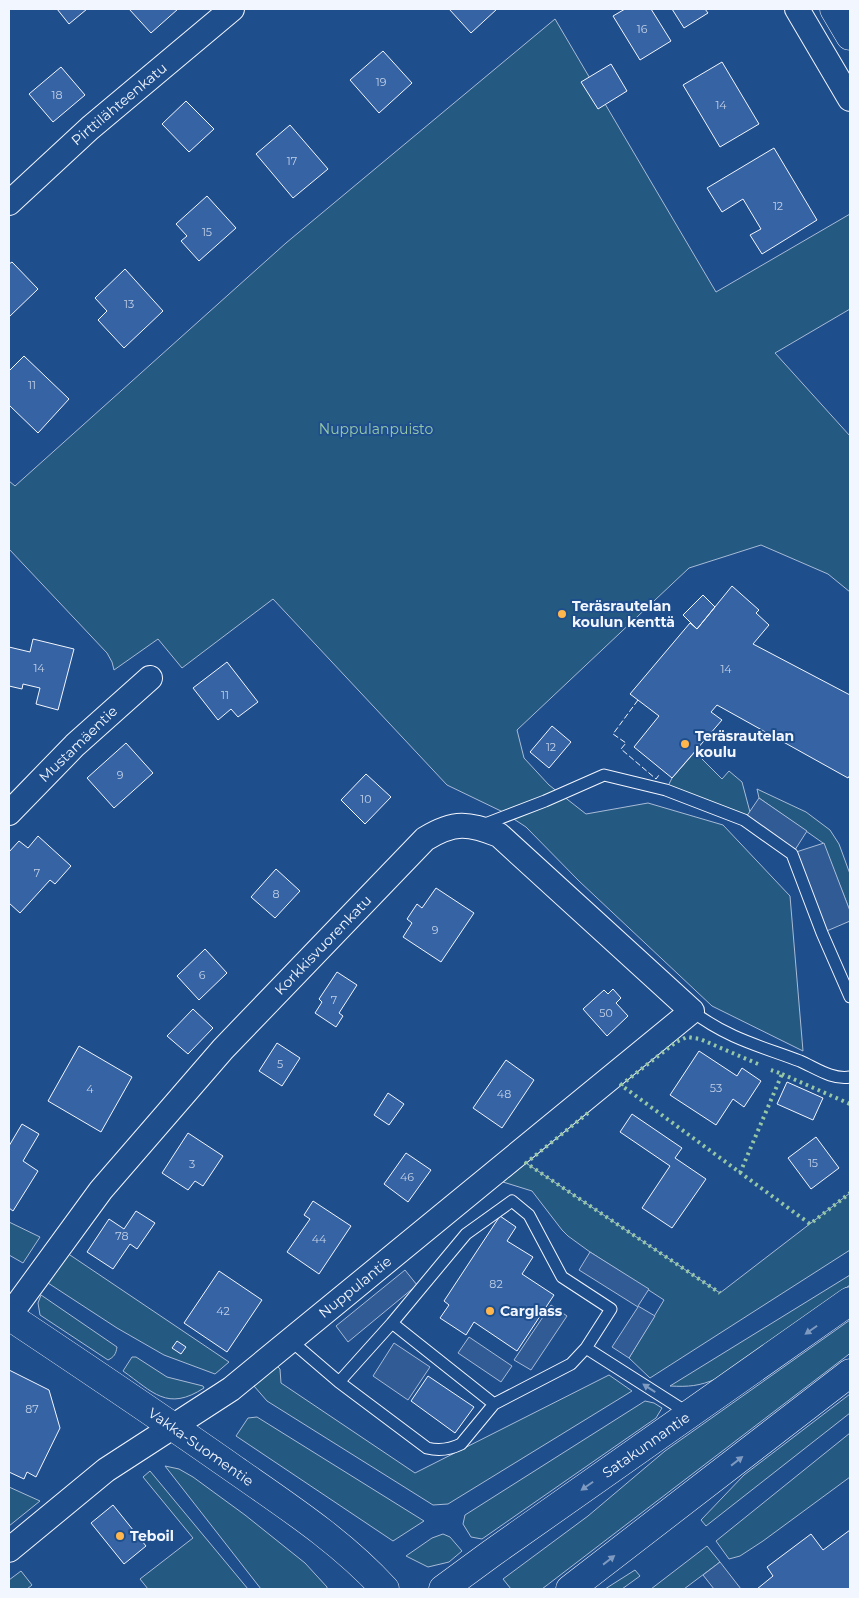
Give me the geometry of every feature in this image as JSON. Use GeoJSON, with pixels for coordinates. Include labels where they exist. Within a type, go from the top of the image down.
{"type":"FeatureCollection","features":[{"type":"Feature","properties":{"kind":"main road"},"geometry":{"type":"LineString","coordinates":[[834,9],[850,36]]}},
{"type":"Feature","properties":{"kind":"main road","name":"Satakunnantie"},"geometry":{"type":"LineString","coordinates":[[443,1589],[850,1301]]}},
{"type":"Feature","properties":{"kind":"main road","name":"Vakka-Suomentie"},"geometry":{"type":"LineString","coordinates":[[9,1316],[174,1427],[319,1529],[353,1557],[385,1589]]}},
{"type":"Feature","properties":{"kind":"main road"},"geometry":{"type":"LineString","coordinates":[[570,1589],[850,1374]]}},
{"type":"Feature","properties":{"kind":"street","name":"Pirttilähteenkatu"},"geometry":{"type":"LineString","coordinates":[[9,203],[90,128],[232,9]]}},
{"type":"Feature","properties":{"kind":"street"},"geometry":{"type":"LineString","coordinates":[[797,9],[850,99]]}},
{"type":"Feature","properties":{"kind":"street","name":"Mustamäentie"},"geometry":{"type":"LineString","coordinates":[[9,813],[75,745],[150,678]]}},
{"type":"Feature","properties":{"kind":"street","name":"Korkkisvuorenkatu"},"geometry":{"type":"LineString","coordinates":[[9,1316],[101,1190],[222,1049],[424,839],[436,832],[449,827],[462,826],[478,827],[499,835],[692,1011]]}},
{"type":"Feature","properties":{"kind":"street","name":"Nuppulantie"},"geometry":{"type":"LineString","coordinates":[[9,1550],[106,1470],[231,1389],[692,1011]]}},
{"type":"Feature","properties":{"kind":"lane"},"geometry":{"type":"LineString","coordinates":[[478,827],[545,801],[604,775],[666,790],[744,820],[792,854],[822,933],[850,997]]}},
{"type":"Feature","properties":{"kind":"lane"},"geometry":{"type":"LineString","coordinates":[[692,1011],[708,1023],[738,1039],[802,1062],[830,1076],[850,1077]]}},
{"type":"Feature","properties":{"kind":"lane"},"geometry":{"type":"LineString","coordinates":[[290,1340],[339,1382],[427,1448],[438,1451],[454,1448],[461,1444],[494,1404],[571,1364],[586,1348],[611,1309],[562,1277],[529,1215],[512,1201],[466,1234],[392,1324],[339,1382]]}},
{"type":"Feature","properties":{"kind":"lane"},"geometry":{"type":"LineString","coordinates":[[392,1324],[494,1404]]}},
{"type":"Feature","properties":{"kind":"lane"},"geometry":{"type":"LineString","coordinates":[[586,1348],[690,1414]]}},
{"type":"Feature","properties":{"kind":"green space","name":"Nuppulanpuisto"},"geometry":{"type":"Polygon","coordinates":[[[555,19],[716,292],[850,214],[850,309],[775,353],[850,436],[850,592],[828,574],[761,545],[689,568],[517,730],[524,758],[549,785],[586,814],[648,803],[723,825],[790,896],[803,1051],[712,1006],[579,881],[526,827],[503,812],[447,785],[273,599],[182,668],[158,639],[114,670],[107,653],[9,549],[9,481],[15,486],[286,243],[555,19]]]}},
{"type":"Feature","properties":{"kind":"green space"},"geometry":{"type":"Polygon","coordinates":[[[695,752],[722,779],[729,771],[742,782],[750,812],[744,820],[666,790],[672,778],[695,752]]]}},
{"type":"Feature","properties":{"kind":"green space"},"geometry":{"type":"Polygon","coordinates":[[[757,789],[806,812],[830,830],[839,844],[850,874],[850,911],[823,843],[759,798],[757,789]]]}},
{"type":"Feature","properties":{"kind":"green space"},"geometry":{"type":"Polygon","coordinates":[[[526,1163],[720,1293],[850,1193],[850,1250],[650,1378],[629,1358],[664,1300],[568,1236],[532,1191],[503,1182],[526,1163]]]}},
{"type":"Feature","properties":{"kind":"green space"},"geometry":{"type":"Polygon","coordinates":[[[9,1222],[40,1237],[23,1263],[9,1255],[9,1222]]]}},
{"type":"Feature","properties":{"kind":"green space"},"geometry":{"type":"Polygon","coordinates":[[[66,1252],[229,1362],[215,1374],[164,1355],[117,1328],[48,1283],[50,1276],[66,1252]]]}},
{"type":"Feature","properties":{"kind":"green space"},"geometry":{"type":"Polygon","coordinates":[[[850,1275],[850,1285],[716,1379],[694,1385],[670,1386],[850,1275]]]}},
{"type":"Feature","properties":{"kind":"green space"},"geometry":{"type":"Polygon","coordinates":[[[41,1295],[117,1347],[113,1356],[108,1360],[40,1315],[38,1303],[41,1295]]]}},
{"type":"Feature","properties":{"kind":"green space"},"geometry":{"type":"Polygon","coordinates":[[[850,1320],[850,1353],[848,1355],[542,1589],[511,1589],[503,1579],[588,1516],[665,1451],[850,1320]]]}},
{"type":"Feature","properties":{"kind":"green space"},"geometry":{"type":"Polygon","coordinates":[[[132,1357],[136,1357],[167,1377],[203,1386],[204,1388],[180,1398],[170,1399],[161,1396],[152,1392],[123,1371],[132,1357]]]}},
{"type":"Feature","properties":{"kind":"green space"},"geometry":{"type":"Polygon","coordinates":[[[275,1364],[280,1369],[281,1383],[415,1473],[609,1375],[632,1391],[448,1504],[433,1505],[267,1401],[254,1386],[255,1380],[275,1364]]]}},
{"type":"Feature","properties":{"kind":"green space"},"geometry":{"type":"Polygon","coordinates":[[[850,1394],[850,1413],[706,1526],[701,1520],[744,1475],[850,1394]]]}},
{"type":"Feature","properties":{"kind":"green space"},"geometry":{"type":"Polygon","coordinates":[[[645,1401],[654,1403],[662,1408],[656,1418],[482,1539],[471,1537],[463,1524],[465,1515],[645,1401]]]}},
{"type":"Feature","properties":{"kind":"green space"},"geometry":{"type":"Polygon","coordinates":[[[257,1417],[424,1521],[393,1541],[236,1436],[248,1418],[257,1417]]]}},
{"type":"Feature","properties":{"kind":"green space"},"geometry":{"type":"Polygon","coordinates":[[[850,1433],[850,1477],[763,1541],[740,1556],[729,1559],[716,1541],[850,1433]]]}},
{"type":"Feature","properties":{"kind":"green space"},"geometry":{"type":"Polygon","coordinates":[[[165,1466],[179,1469],[193,1477],[245,1515],[305,1563],[327,1589],[261,1589],[165,1466]]]}},
{"type":"Feature","properties":{"kind":"green space"},"geometry":{"type":"Polygon","coordinates":[[[150,1471],[248,1589],[148,1589],[140,1579],[193,1538],[143,1477],[150,1471]]]}},
{"type":"Feature","properties":{"kind":"green space"},"geometry":{"type":"Polygon","coordinates":[[[9,1487],[40,1501],[9,1526],[9,1487]]]}},
{"type":"Feature","properties":{"kind":"green space"},"geometry":{"type":"Polygon","coordinates":[[[443,1534],[450,1537],[462,1551],[449,1562],[428,1567],[406,1556],[432,1538],[443,1534]]]}},
{"type":"Feature","properties":{"kind":"green space"},"geometry":{"type":"Polygon","coordinates":[[[707,1546],[720,1562],[684,1589],[651,1589],[707,1546]]]}},
{"type":"Feature","properties":{"kind":"green space"},"geometry":{"type":"Polygon","coordinates":[[[635,1570],[640,1576],[622,1589],[605,1589],[635,1570]]]}},
{"type":"Feature","properties":{"kind":"green space"},"geometry":{"type":"Polygon","coordinates":[[[21,1571],[32,1585],[27,1589],[9,1589],[9,1580],[21,1571]]]}},
{"type":"Feature","properties":{"kind":"shaded area"},"geometry":{"type":"Polygon","coordinates":[[[759,798],[807,831],[793,853],[824,843],[850,911],[850,921],[822,933],[792,854],[744,820],[759,798]]]}},
{"type":"Feature","properties":{"kind":"shaded area"},"geometry":{"type":"Polygon","coordinates":[[[590,1252],[649,1289],[638,1306],[655,1316],[629,1358],[612,1347],[638,1307],[579,1270],[590,1252]]]}},
{"type":"Feature","properties":{"kind":"shaded area"},"geometry":{"type":"Polygon","coordinates":[[[405,1270],[417,1285],[348,1342],[336,1326],[405,1270]]]}},
{"type":"Feature","properties":{"kind":"shaded area"},"geometry":{"type":"Polygon","coordinates":[[[551,1305],[567,1316],[531,1370],[514,1360],[551,1305]]]}},
{"type":"Feature","properties":{"kind":"shaded area"},"geometry":{"type":"Polygon","coordinates":[[[469,1337],[512,1366],[501,1382],[458,1353],[469,1337]]]}},
{"type":"Feature","properties":{"kind":"shaded area"},"geometry":{"type":"Polygon","coordinates":[[[394,1343],[430,1367],[408,1400],[373,1376],[394,1343]]]}},
{"type":"Feature","properties":{"kind":"shaded area"},"geometry":{"type":"Polygon","coordinates":[[[720,1562],[741,1589],[714,1589],[703,1575],[720,1562]]]}},
{"type":"Feature","properties":{"kind":"building"},"geometry":{"type":"Polygon","coordinates":[[[57,9],[87,9],[69,24],[57,9]]]}},
{"type":"Feature","properties":{"kind":"building"},"geometry":{"type":"Polygon","coordinates":[[[129,9],[178,9],[151,33],[129,9]]]}},
{"type":"Feature","properties":{"kind":"building"},"geometry":{"type":"Polygon","coordinates":[[[449,9],[497,9],[471,33],[449,9]]]}},
{"type":"Feature","properties":{"kind":"building"},"geometry":{"type":"Polygon","coordinates":[[[625,9],[651,9],[671,41],[640,60],[613,16],[625,9]]]}},
{"type":"Feature","properties":{"kind":"building"},"geometry":{"type":"Polygon","coordinates":[[[672,9],[705,9],[708,13],[684,28],[672,9]]]}},
{"type":"Feature","properties":{"kind":"building"},"geometry":{"type":"Polygon","coordinates":[[[383,51],[412,83],[379,113],[350,80],[383,51]]]}},
{"type":"Feature","properties":{"kind":"building"},"geometry":{"type":"Polygon","coordinates":[[[722,62],[759,124],[720,147],[683,85],[722,62]]]}},
{"type":"Feature","properties":{"kind":"building"},"geometry":{"type":"Polygon","coordinates":[[[611,64],[627,91],[598,109],[581,82],[611,64]]]}},
{"type":"Feature","properties":{"kind":"building"},"geometry":{"type":"Polygon","coordinates":[[[61,67],[85,95],[53,122],[29,94],[61,67]]]}},
{"type":"Feature","properties":{"kind":"building"},"geometry":{"type":"Polygon","coordinates":[[[186,101],[214,129],[189,152],[162,124],[186,101]]]}},
{"type":"Feature","properties":{"kind":"building"},"geometry":{"type":"Polygon","coordinates":[[[290,125],[328,169],[293,198],[256,154],[290,125]]]}},
{"type":"Feature","properties":{"kind":"building"},"geometry":{"type":"Polygon","coordinates":[[[774,148],[817,220],[762,254],[750,235],[761,229],[743,199],[722,212],[707,188],[774,148]]]}},
{"type":"Feature","properties":{"kind":"building"},"geometry":{"type":"Polygon","coordinates":[[[207,196],[236,228],[199,261],[181,241],[187,236],[176,224],[207,196]]]}},
{"type":"Feature","properties":{"kind":"building"},"geometry":{"type":"Polygon","coordinates":[[[12,262],[38,289],[9,317],[9,264],[12,262]]]}},
{"type":"Feature","properties":{"kind":"building"},"geometry":{"type":"Polygon","coordinates":[[[125,269],[163,311],[124,348],[98,320],[107,311],[95,298],[125,269]]]}},
{"type":"Feature","properties":{"kind":"building"},"geometry":{"type":"Polygon","coordinates":[[[24,356],[69,399],[38,433],[9,405],[9,371],[24,356]]]}},
{"type":"Feature","properties":{"kind":"building"},"geometry":{"type":"Polygon","coordinates":[[[732,586],[759,610],[756,613],[769,625],[753,644],[850,695],[850,775],[848,778],[717,705],[711,712],[722,720],[672,778],[634,747],[659,716],[630,694],[690,623],[697,629],[732,586]]]}},
{"type":"Feature","properties":{"kind":"building"},"geometry":{"type":"Polygon","coordinates":[[[703,595],[715,607],[697,629],[683,615],[703,595]]]}},
{"type":"Feature","properties":{"kind":"building"},"geometry":{"type":"Polygon","coordinates":[[[33,639],[74,649],[58,710],[36,704],[40,688],[23,684],[22,689],[9,686],[9,647],[30,652],[33,639]]]}},
{"type":"Feature","properties":{"kind":"building"},"geometry":{"type":"Polygon","coordinates":[[[227,662],[258,702],[238,717],[231,709],[218,720],[193,688],[227,662]]]}},
{"type":"Feature","properties":{"kind":"building"},"geometry":{"type":"Polygon","coordinates":[[[552,726],[571,742],[549,768],[530,752],[552,726]]]}},
{"type":"Feature","properties":{"kind":"building"},"geometry":{"type":"Polygon","coordinates":[[[126,743],[153,773],[114,808],[87,778],[126,743]]]}},
{"type":"Feature","properties":{"kind":"building"},"geometry":{"type":"Polygon","coordinates":[[[366,774],[391,797],[365,824],[341,800],[366,774]]]}},
{"type":"Feature","properties":{"kind":"building"},"geometry":{"type":"Polygon","coordinates":[[[38,836],[71,866],[55,884],[50,880],[20,913],[9,903],[9,852],[19,841],[28,848],[38,836]]]}},
{"type":"Feature","properties":{"kind":"building"},"geometry":{"type":"Polygon","coordinates":[[[276,869],[300,891],[275,918],[251,897],[276,869]]]}},
{"type":"Feature","properties":{"kind":"building"},"geometry":{"type":"Polygon","coordinates":[[[436,888],[474,913],[441,962],[403,937],[412,923],[407,919],[417,904],[422,908],[436,888]]]}},
{"type":"Feature","properties":{"kind":"building"},"geometry":{"type":"Polygon","coordinates":[[[205,949],[227,973],[199,1000],[177,976],[205,949]]]}},
{"type":"Feature","properties":{"kind":"building"},"geometry":{"type":"Polygon","coordinates":[[[337,972],[357,985],[339,1013],[343,1016],[336,1027],[315,1013],[322,1002],[319,999],[337,972]]]}},
{"type":"Feature","properties":{"kind":"building"},"geometry":{"type":"Polygon","coordinates":[[[613,989],[621,998],[616,1003],[628,1016],[607,1036],[583,1009],[604,990],[608,994],[613,989]]]}},
{"type":"Feature","properties":{"kind":"building"},"geometry":{"type":"Polygon","coordinates":[[[193,1009],[213,1028],[188,1054],[167,1036],[193,1009]]]}},
{"type":"Feature","properties":{"kind":"building"},"geometry":{"type":"Polygon","coordinates":[[[277,1043],[300,1058],[282,1086],[259,1071],[277,1043]]]}},
{"type":"Feature","properties":{"kind":"building"},"geometry":{"type":"Polygon","coordinates":[[[79,1046],[132,1077],[101,1132],[48,1101],[79,1046]]]}},
{"type":"Feature","properties":{"kind":"building"},"geometry":{"type":"Polygon","coordinates":[[[699,1051],[737,1076],[742,1068],[761,1081],[744,1107],[733,1099],[716,1125],[670,1095],[699,1051]]]}},
{"type":"Feature","properties":{"kind":"building"},"geometry":{"type":"Polygon","coordinates":[[[506,1060],[534,1080],[502,1128],[473,1108],[506,1060]]]}},
{"type":"Feature","properties":{"kind":"building"},"geometry":{"type":"Polygon","coordinates":[[[787,1082],[823,1098],[813,1120],[777,1104],[787,1082]]]}},
{"type":"Feature","properties":{"kind":"building"},"geometry":{"type":"Polygon","coordinates":[[[388,1093],[404,1104],[389,1125],[374,1115],[388,1093]]]}},
{"type":"Feature","properties":{"kind":"building"},"geometry":{"type":"Polygon","coordinates":[[[632,1114],[682,1148],[675,1158],[706,1179],[672,1228],[642,1208],[670,1166],[620,1132],[632,1114]]]}},
{"type":"Feature","properties":{"kind":"building"},"geometry":{"type":"Polygon","coordinates":[[[22,1124],[39,1134],[23,1161],[38,1171],[13,1211],[9,1208],[9,1146],[22,1124]]]}},
{"type":"Feature","properties":{"kind":"building"},"geometry":{"type":"Polygon","coordinates":[[[188,1133],[223,1156],[203,1186],[195,1181],[188,1190],[162,1173],[188,1133]]]}},
{"type":"Feature","properties":{"kind":"building"},"geometry":{"type":"Polygon","coordinates":[[[816,1137],[839,1168],[811,1189],[788,1158],[816,1137]]]}},
{"type":"Feature","properties":{"kind":"building"},"geometry":{"type":"Polygon","coordinates":[[[406,1153],[431,1170],[408,1202],[384,1184],[406,1153]]]}},
{"type":"Feature","properties":{"kind":"building"},"geometry":{"type":"Polygon","coordinates":[[[313,1201],[351,1226],[319,1274],[287,1252],[310,1219],[304,1215],[313,1201]]]}},
{"type":"Feature","properties":{"kind":"building"},"geometry":{"type":"Polygon","coordinates":[[[136,1211],[155,1223],[137,1249],[130,1244],[113,1269],[87,1252],[109,1219],[124,1229],[136,1211]]]}},
{"type":"Feature","properties":{"kind":"building"},"geometry":{"type":"Polygon","coordinates":[[[500,1216],[516,1227],[507,1241],[533,1257],[522,1274],[554,1295],[517,1351],[474,1322],[466,1335],[440,1318],[449,1305],[444,1301],[500,1216]]]}},
{"type":"Feature","properties":{"kind":"building"},"geometry":{"type":"Polygon","coordinates":[[[219,1271],[262,1300],[227,1352],[184,1323],[219,1271]]]}},
{"type":"Feature","properties":{"kind":"building"},"geometry":{"type":"Polygon","coordinates":[[[177,1341],[186,1347],[181,1354],[172,1348],[177,1341]]]}},
{"type":"Feature","properties":{"kind":"building"},"geometry":{"type":"Polygon","coordinates":[[[9,1370],[49,1390],[60,1428],[36,1477],[27,1472],[24,1479],[9,1472],[9,1370]]]}},
{"type":"Feature","properties":{"kind":"building"},"geometry":{"type":"Polygon","coordinates":[[[428,1376],[474,1407],[455,1433],[411,1401],[428,1376]]]}},
{"type":"Feature","properties":{"kind":"building","name":"Teboil"},"geometry":{"type":"Polygon","coordinates":[[[113,1505],[146,1546],[124,1564],[91,1523],[113,1505]]]}},
{"type":"Feature","properties":{"kind":"building"},"geometry":{"type":"Polygon","coordinates":[[[850,1530],[850,1589],[757,1589],[773,1576],[767,1567],[811,1534],[823,1550],[850,1530]]]}},
{"type":"Feature","properties":{"kind":"hedge"},"geometry":{"type":"LineString","coordinates":[[758,1064],[700,1039],[687,1037],[676,1042],[621,1085],[810,1224],[850,1193]]}},
{"type":"Feature","properties":{"kind":"hedge"},"geometry":{"type":"LineString","coordinates":[[740,1173],[782,1074],[771,1070]]}},
{"type":"Feature","properties":{"kind":"hedge"},"geometry":{"type":"LineString","coordinates":[[782,1074],[850,1104]]}},
{"type":"Feature","properties":{"kind":"hedge"},"geometry":{"type":"LineString","coordinates":[[588,1113],[526,1163],[720,1293]]}},
{"type":"Feature","properties":{"kind":"fence"},"geometry":{"type":"LineString","coordinates":[[638,700],[613,734],[626,743],[621,749],[656,779],[659,775]]}},
{"type":"Feature","properties":{"kind":"place","name":"Teräsrautelan koulun kenttä"},"geometry":{"type":"Point","coordinates":[562,614]}},
{"type":"Feature","properties":{"kind":"place","name":"Teräsrautelan koulu"},"geometry":{"type":"Point","coordinates":[685,744]}},
{"type":"Feature","properties":{"kind":"place","name":"Carglass"},"geometry":{"type":"Point","coordinates":[490,1311]}},
{"type":"Feature","properties":{"kind":"place","name":"Teboil"},"geometry":{"type":"Point","coordinates":[120,1536]}}]}
